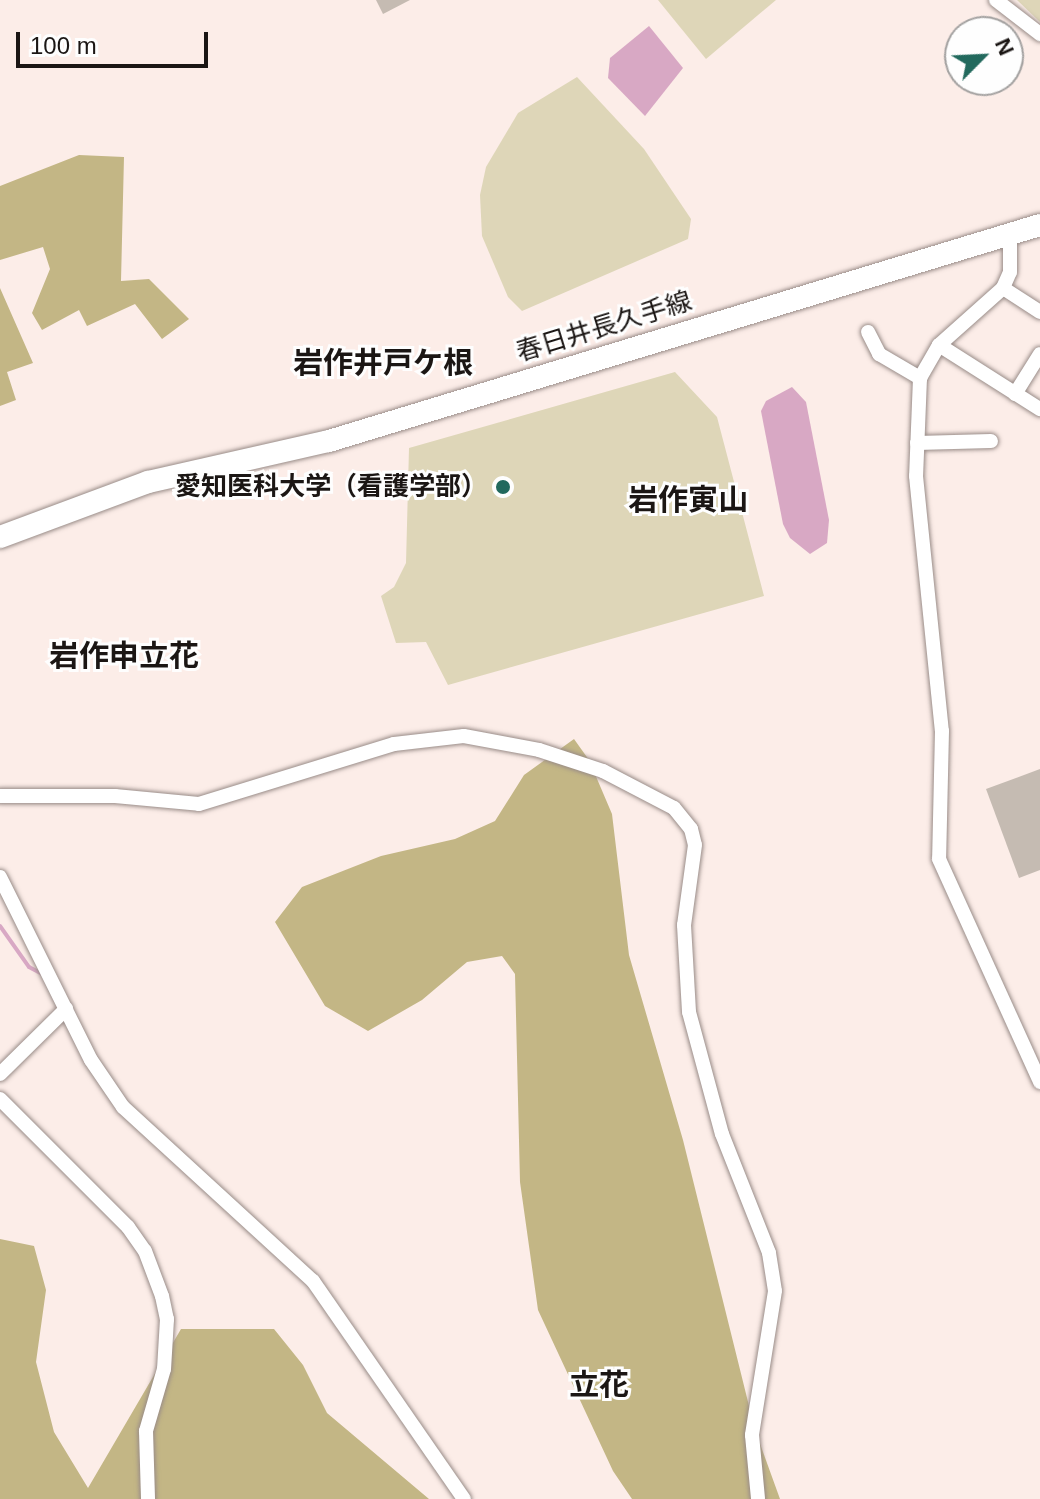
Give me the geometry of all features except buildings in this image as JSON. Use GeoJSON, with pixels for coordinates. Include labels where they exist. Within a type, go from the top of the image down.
{"type":"FeatureCollection","features":[{"type":"Feature","properties":{"kind":"main road","name":"春日井長久手線"},"geometry":{"type":"LineString","coordinates":[[0,537],[148,482],[329,441],[1040,225]]}},
{"type":"Feature","properties":{"kind":"street"},"geometry":{"type":"LineString","coordinates":[[996,0],[1040,34]]}},
{"type":"Feature","properties":{"kind":"street"},"geometry":{"type":"LineString","coordinates":[[1010,234],[1010,272],[1003,288],[939,345],[920,378],[916,476],[942,731],[939,859],[1040,1082]]}},
{"type":"Feature","properties":{"kind":"street"},"geometry":{"type":"LineString","coordinates":[[1003,288],[1040,312]]}},
{"type":"Feature","properties":{"kind":"street"},"geometry":{"type":"LineString","coordinates":[[868,332],[879,354],[920,378]]}},
{"type":"Feature","properties":{"kind":"street"},"geometry":{"type":"LineString","coordinates":[[939,345],[1040,409]]}},
{"type":"Feature","properties":{"kind":"street"},"geometry":{"type":"LineString","coordinates":[[1015,394],[1040,354]]}},
{"type":"Feature","properties":{"kind":"street"},"geometry":{"type":"LineString","coordinates":[[917,443],[991,441]]}},
{"type":"Feature","properties":{"kind":"street"},"geometry":{"type":"LineString","coordinates":[[0,796],[79,794],[199,804],[394,744],[464,736],[577,762],[674,808],[691,829],[695,845],[684,925],[689,1012],[722,1134],[769,1253],[775,1291],[752,1435],[758,1499]]}},
{"type":"Feature","properties":{"kind":"street"},"geometry":{"type":"LineString","coordinates":[[0,877],[91,1060],[123,1107],[313,1281],[464,1499]]}},
{"type":"Feature","properties":{"kind":"street"},"geometry":{"type":"LineString","coordinates":[[0,1074],[66,1009]]}},
{"type":"Feature","properties":{"kind":"street"},"geometry":{"type":"LineString","coordinates":[[0,1099],[128,1227],[145,1251],[162,1296],[167,1319],[164,1369],[146,1431],[148,1499]]}},
{"type":"Feature","properties":{"kind":"shaded area"},"geometry":{"type":"Polygon","coordinates":[[[658,0],[776,0],[706,59],[658,0]]]}},
{"type":"Feature","properties":{"kind":"shaded area"},"geometry":{"type":"Polygon","coordinates":[[[1017,0],[1040,0],[1040,22],[1017,0]]]}},
{"type":"Feature","properties":{"kind":"shaded area"},"geometry":{"type":"Polygon","coordinates":[[[649,26],[683,68],[645,116],[608,78],[610,58],[649,26]]]}},
{"type":"Feature","properties":{"kind":"shaded area"},"geometry":{"type":"Polygon","coordinates":[[[577,77],[644,149],[691,219],[688,239],[522,311],[508,297],[482,236],[480,195],[486,167],[518,113],[577,77]]]}},
{"type":"Feature","properties":{"kind":"shaded area"},"geometry":{"type":"Polygon","coordinates":[[[79,155],[124,157],[121,281],[149,279],[189,319],[162,339],[135,304],[87,326],[79,310],[42,330],[32,313],[50,269],[43,247],[0,260],[0,186],[79,155]]]}},
{"type":"Feature","properties":{"kind":"shaded area"},"geometry":{"type":"Polygon","coordinates":[[[0,288],[33,363],[7,372],[16,400],[0,406],[0,288]]]}},
{"type":"Feature","properties":{"kind":"shaded area"},"geometry":{"type":"Polygon","coordinates":[[[675,372],[717,417],[764,596],[448,685],[426,642],[396,643],[381,596],[394,587],[406,563],[409,448],[675,372]]]}},
{"type":"Feature","properties":{"kind":"shaded area"},"geometry":{"type":"Polygon","coordinates":[[[792,387],[806,402],[829,520],[827,543],[810,554],[790,538],[783,524],[761,411],[766,401],[792,387]]]}},
{"type":"Feature","properties":{"kind":"shaded area"},"geometry":{"type":"Polygon","coordinates":[[[574,739],[589,760],[612,814],[629,955],[683,1140],[755,1430],[780,1499],[632,1499],[613,1471],[538,1310],[520,1182],[515,974],[502,956],[467,962],[422,1000],[368,1031],[325,1006],[275,922],[302,887],[381,856],[455,839],[495,821],[524,775],[574,739]]]}},
{"type":"Feature","properties":{"kind":"shaded area"},"geometry":{"type":"Polygon","coordinates":[[[0,1239],[34,1246],[46,1290],[36,1362],[54,1432],[88,1488],[181,1329],[274,1329],[303,1365],[327,1413],[429,1499],[0,1499],[0,1239]]]}},
{"type":"Feature","properties":{"kind":"waterway"},"geometry":{"type":"LineString","coordinates":[[0,926],[29,967],[42,974]]}},
{"type":"Feature","properties":{"kind":"place","name":"愛知医科大学（看護学部）"},"geometry":{"type":"Point","coordinates":[503,487]}},
{"type":"Feature","properties":{"kind":"district","name":"岩作井戸ケ根"},"geometry":{"type":"Point","coordinates":[383,363]}},
{"type":"Feature","properties":{"kind":"district","name":"岩作寅山"},"geometry":{"type":"Point","coordinates":[688,500]}},
{"type":"Feature","properties":{"kind":"district","name":"岩作申立花"},"geometry":{"type":"Point","coordinates":[124,656]}},
{"type":"Feature","properties":{"kind":"district","name":"立花"},"geometry":{"type":"Point","coordinates":[599,1385]}}]}
